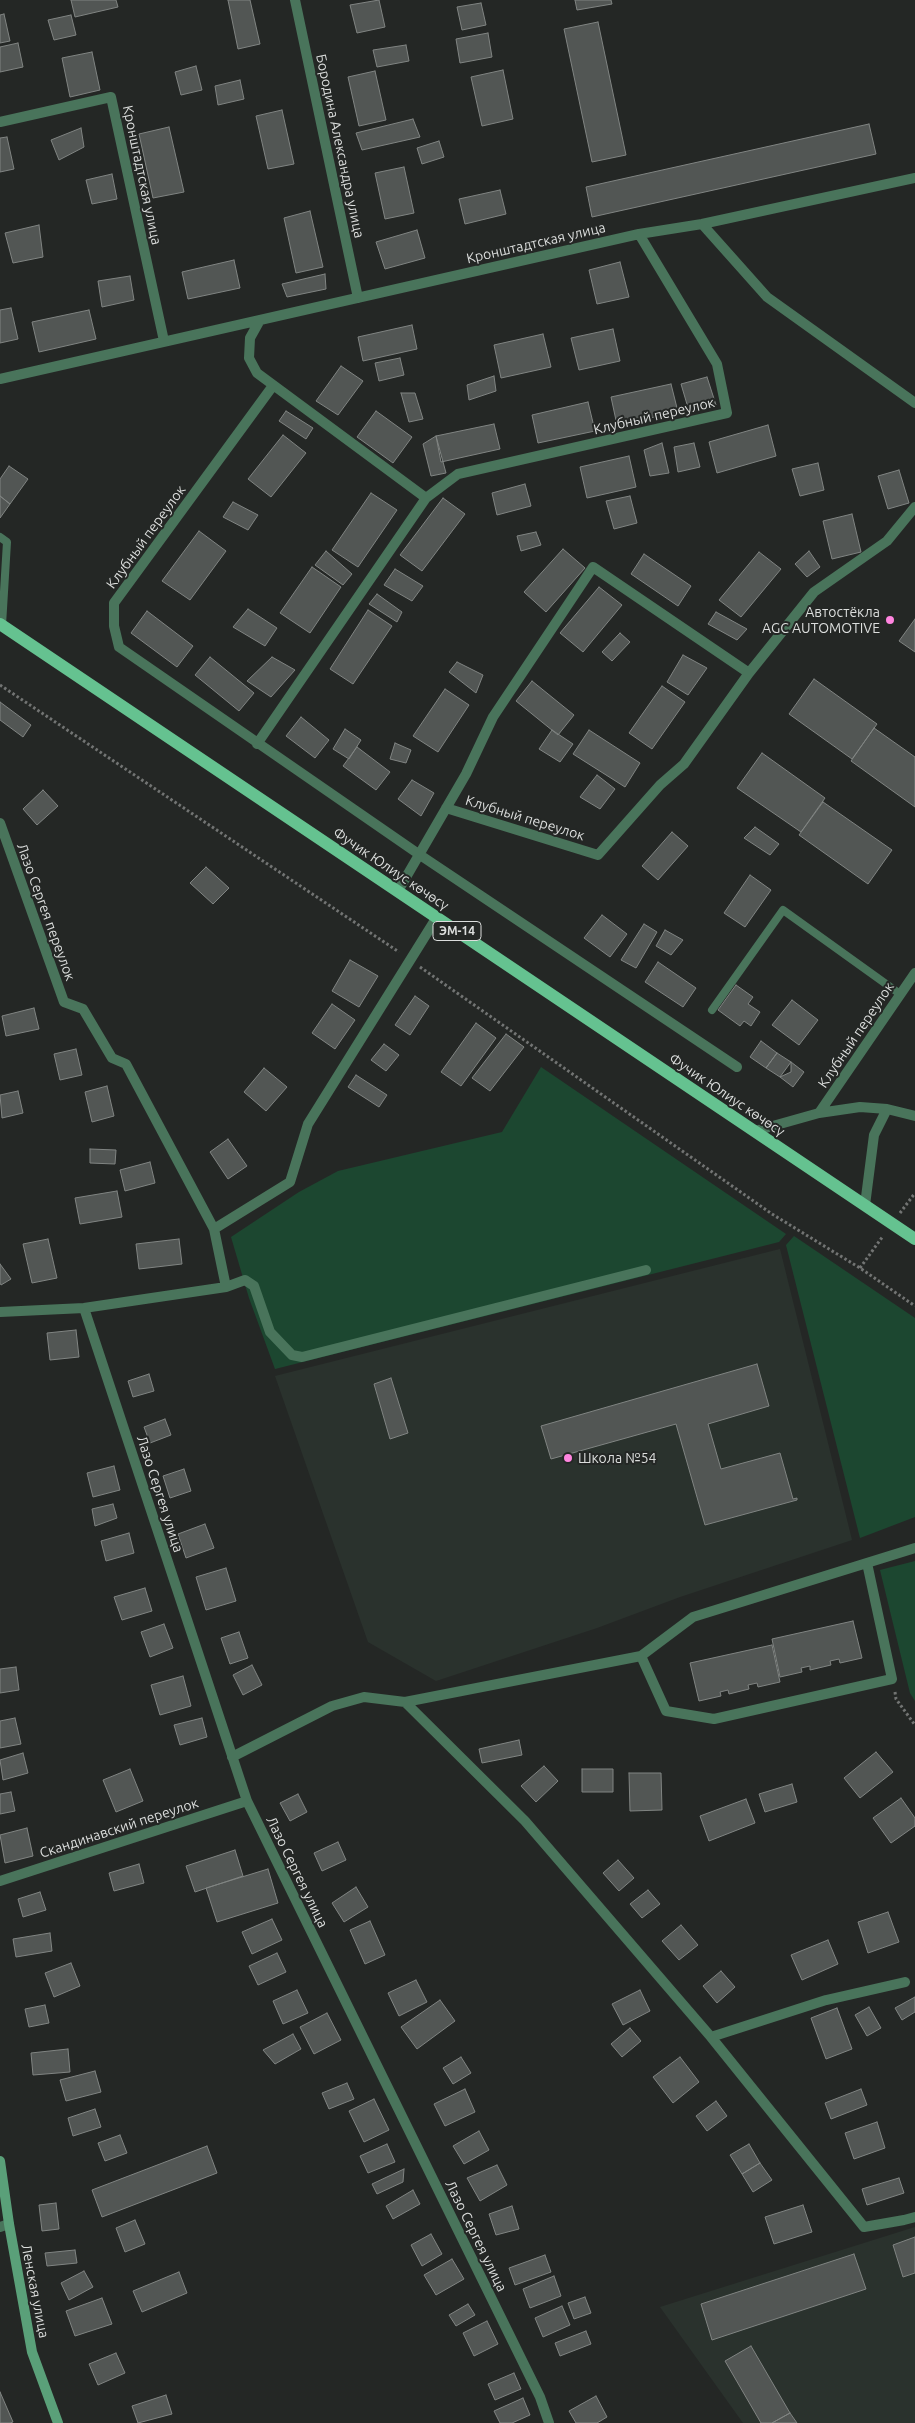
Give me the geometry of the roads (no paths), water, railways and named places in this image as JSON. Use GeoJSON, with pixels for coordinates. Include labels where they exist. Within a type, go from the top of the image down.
{"type":"FeatureCollection","features":[{"type":"Feature","properties":{"kind":"main road","name":"Фучик Юлиус көчөсү"},"geometry":{"type":"LineString","coordinates":[[1,624],[915,1239]]}},
{"type":"Feature","properties":{"kind":"main road","name":"Ленская улица"},"geometry":{"type":"LineString","coordinates":[[0,2161],[4,2225],[32,2352],[58,2423]]}},
{"type":"Feature","properties":{"kind":"street","name":"Бородина Александра улица"},"geometry":{"type":"LineString","coordinates":[[295,0],[358,298]]}},
{"type":"Feature","properties":{"kind":"street","name":"Кронштадтская улица"},"geometry":{"type":"LineString","coordinates":[[0,122],[111,97],[164,341]]}},
{"type":"Feature","properties":{"kind":"street","name":"Кронштадтская улица"},"geometry":{"type":"LineString","coordinates":[[0,379],[639,234],[702,224],[915,178]]}},
{"type":"Feature","properties":{"kind":"street"},"geometry":{"type":"LineString","coordinates":[[702,224],[767,297],[915,403]]}},
{"type":"Feature","properties":{"kind":"street","name":"Клубный переулок"},"geometry":{"type":"LineString","coordinates":[[257,744],[426,498],[458,474],[727,413],[716,364],[639,234]]}},
{"type":"Feature","properties":{"kind":"street"},"geometry":{"type":"LineString","coordinates":[[260,320],[250,338],[249,358],[257,373],[272,387],[426,498]]}},
{"type":"Feature","properties":{"kind":"street","name":"Клубный переулок"},"geometry":{"type":"LineString","coordinates":[[272,387],[114,603],[114,626],[119,647],[420,855],[737,1067]]}},
{"type":"Feature","properties":{"kind":"street","name":"Клубный переулок"},"geometry":{"type":"LineString","coordinates":[[446,808],[598,855],[660,785],[684,764],[749,673],[814,592],[887,541],[915,507]]}},
{"type":"Feature","properties":{"kind":"street","name":"Клубный переулок"},"geometry":{"type":"LineString","coordinates":[[398,891],[466,774],[493,717],[593,567],[749,673]]}},
{"type":"Feature","properties":{"kind":"street","name":"Лазо Сергея переулок"},"geometry":{"type":"LineString","coordinates":[[0,823],[64,1002],[83,1009],[112,1058],[126,1064],[214,1229],[226,1287]]}},
{"type":"Feature","properties":{"kind":"street"},"geometry":{"type":"LineString","coordinates":[[214,1229],[290,1182],[308,1124],[437,917]]}},
{"type":"Feature","properties":{"kind":"street","name":"Клубный переулок"},"geometry":{"type":"LineString","coordinates":[[819,1113],[915,973]]}},
{"type":"Feature","properties":{"kind":"street"},"geometry":{"type":"LineString","coordinates":[[755,1131],[819,1113],[860,1107],[887,1109],[915,1116]]}},
{"type":"Feature","properties":{"kind":"street"},"geometry":{"type":"LineString","coordinates":[[865,1205],[874,1135],[887,1109]]}},
{"type":"Feature","properties":{"kind":"street"},"geometry":{"type":"LineString","coordinates":[[0,1312],[84,1308],[226,1287],[245,1280],[254,1286],[270,1332],[292,1355],[302,1357],[646,1270]]}},
{"type":"Feature","properties":{"kind":"street","name":"Лазо Сергея улица"},"geometry":{"type":"LineString","coordinates":[[84,1308],[247,1801],[540,2397],[549,2423]]}},
{"type":"Feature","properties":{"kind":"street"},"geometry":{"type":"LineString","coordinates":[[232,1757],[332,1706],[364,1697],[405,1702],[641,1656],[693,1617],[915,1548]]}},
{"type":"Feature","properties":{"kind":"street"},"geometry":{"type":"LineString","coordinates":[[641,1656],[666,1711],[714,1719],[892,1679],[867,1563]]}},
{"type":"Feature","properties":{"kind":"street"},"geometry":{"type":"LineString","coordinates":[[405,1702],[524,1821],[712,2037],[864,2227],[915,2217]]}},
{"type":"Feature","properties":{"kind":"street","name":"Скандинавский переулок"},"geometry":{"type":"LineString","coordinates":[[0,1881],[247,1801]]}},
{"type":"Feature","properties":{"kind":"street"},"geometry":{"type":"LineString","coordinates":[[712,2037],[826,2000],[906,1982]]}},
{"type":"Feature","properties":{"kind":"lane"},"geometry":{"type":"LineString","coordinates":[[0,537],[7,542],[1,624]]}},
{"type":"Feature","properties":{"kind":"lane"},"geometry":{"type":"LineString","coordinates":[[712,1010],[783,910],[900,994]]}},
{"type":"Feature","properties":{"kind":"place","name":"Автостёкла AGC AUTOMOTIVE"},"geometry":{"type":"Point","coordinates":[890,620]}},
{"type":"Feature","properties":{"kind":"place","name":"Школа №54"},"geometry":{"type":"Point","coordinates":[568,1458]}}]}
